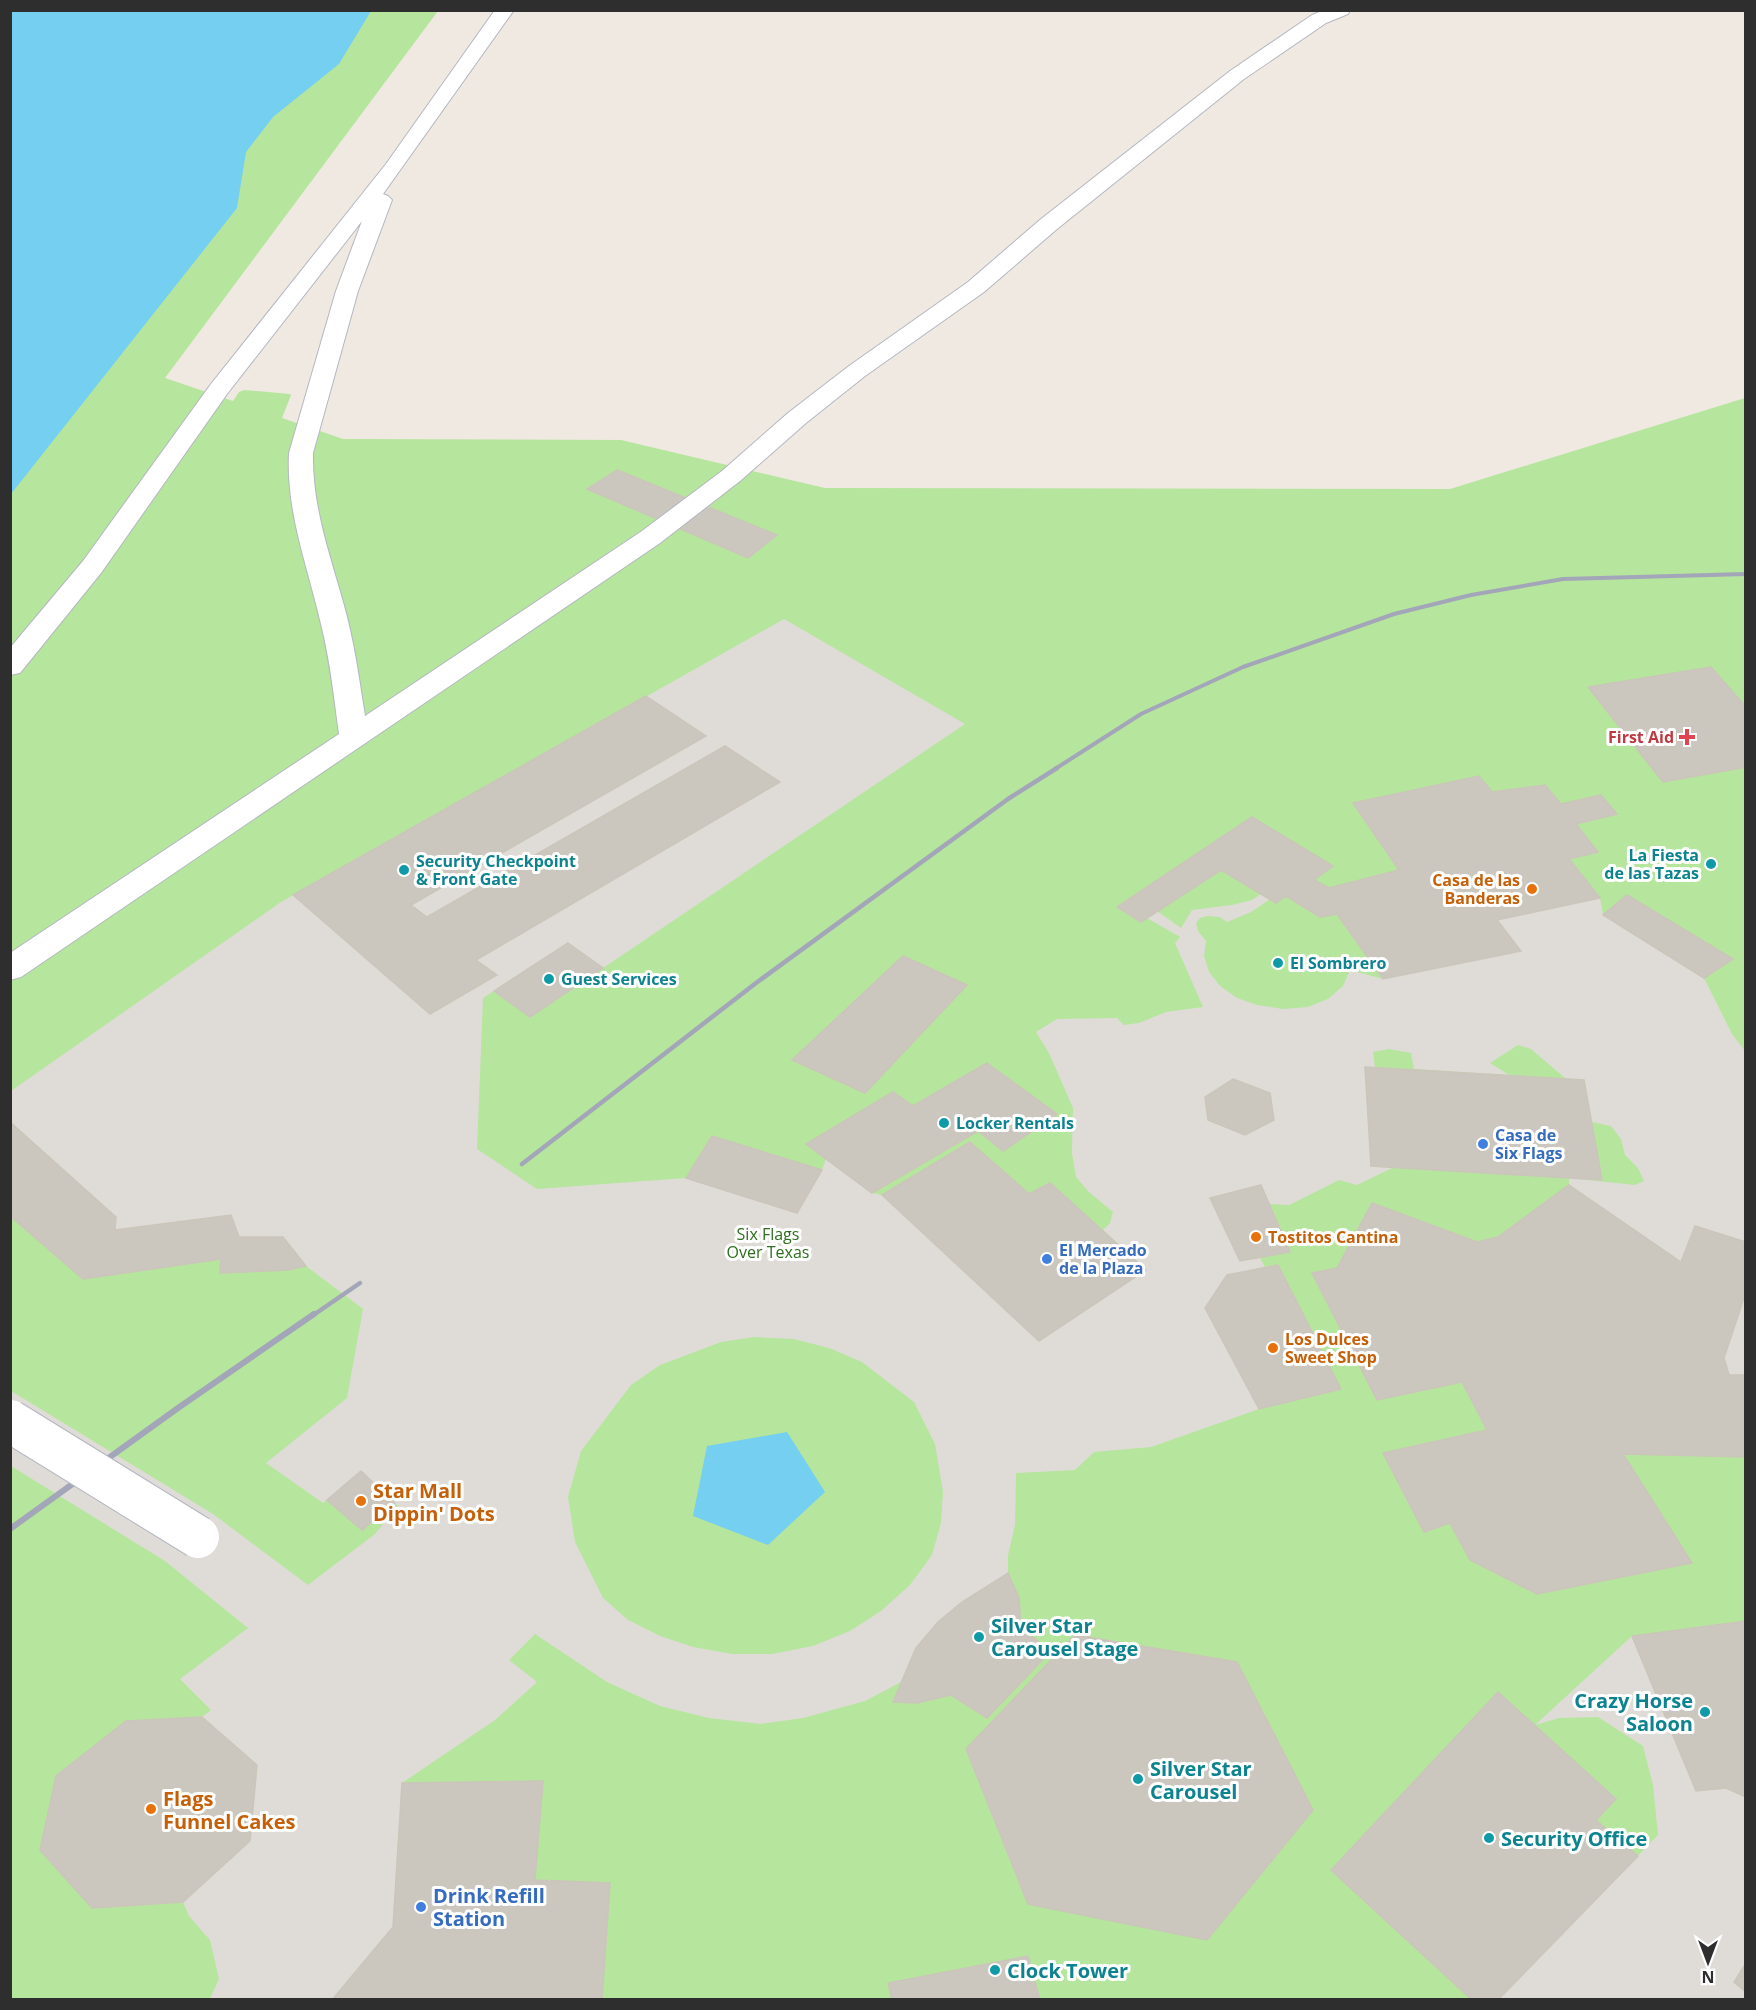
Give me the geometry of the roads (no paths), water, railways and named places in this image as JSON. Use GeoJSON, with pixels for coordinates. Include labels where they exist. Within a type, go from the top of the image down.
{"type":"FeatureCollection","features":[{"type":"Feature","properties":{"kind":"street"},"geometry":{"type":"LineString","coordinates":[[10,667],[92,567],[219,389],[393,168],[505,10]]}},
{"type":"Feature","properties":{"kind":"street"},"geometry":{"type":"LineString","coordinates":[[10,969],[651,537],[731,476],[797,418],[857,371],[976,287],[1049,224],[1237,75],[1319,19],[1341,10]]}},
{"type":"Feature","properties":{"kind":"street"},"geometry":{"type":"LineString","coordinates":[[354,737],[335,624],[304,511],[300,466],[309,422],[347,291],[393,168]]}},
{"type":"Feature","properties":{"kind":"street"},"geometry":{"type":"LineString","coordinates":[[10,1421],[198,1537]]}},
{"type":"Feature","properties":{"kind":"water"},"geometry":{"type":"Polygon","coordinates":[[[11,10],[371,11],[339,64],[273,117],[246,152],[237,208],[11,494],[11,10]]]}},
{"type":"Feature","properties":{"kind":"water"},"geometry":{"type":"Polygon","coordinates":[[[787,1432],[825,1492],[768,1545],[693,1516],[707,1446],[787,1432]]]}},
{"type":"Feature","properties":{"kind":"railway"},"geometry":{"type":"LineString","coordinates":[[1055,769],[1141,714],[1243,667],[1394,614],[1471,595],[1563,579],[1746,574]]}},
{"type":"Feature","properties":{"kind":"railway"},"geometry":{"type":"LineString","coordinates":[[522,1164],[756,983],[1008,799],[1057,768]]}},
{"type":"Feature","properties":{"kind":"railway"},"geometry":{"type":"LineString","coordinates":[[312,1316],[360,1283]]}},
{"type":"Feature","properties":{"kind":"railway"},"geometry":{"type":"LineString","coordinates":[[10,1529],[314,1314]]}},
{"type":"Feature","properties":{"kind":"place","name":"First Aid"},"geometry":{"type":"Point","coordinates":[1687,737]}},
{"type":"Feature","properties":{"kind":"place","name":"La Fiesta de las Tazas"},"geometry":{"type":"Point","coordinates":[1711,864]}},
{"type":"Feature","properties":{"kind":"place","name":"Security Checkpoint & Front Gate"},"geometry":{"type":"Point","coordinates":[404,870]}},
{"type":"Feature","properties":{"kind":"place","name":"Casa de las Banderas"},"geometry":{"type":"Point","coordinates":[1532,889]}},
{"type":"Feature","properties":{"kind":"place","name":"El Sombrero"},"geometry":{"type":"Point","coordinates":[1278,963]}},
{"type":"Feature","properties":{"kind":"place","name":"Guest Services"},"geometry":{"type":"Point","coordinates":[549,979]}},
{"type":"Feature","properties":{"kind":"place","name":"Locker Rentals"},"geometry":{"type":"Point","coordinates":[944,1123]}},
{"type":"Feature","properties":{"kind":"place","name":"Casa de Six Flags"},"geometry":{"type":"Point","coordinates":[1483,1144]}},
{"type":"Feature","properties":{"kind":"place","name":"Tostitos Cantina"},"geometry":{"type":"Point","coordinates":[1256,1237]}},
{"type":"Feature","properties":{"kind":"place","name":"El Mercado de la Plaza"},"geometry":{"type":"Point","coordinates":[1047,1259]}},
{"type":"Feature","properties":{"kind":"place","name":"Los Dulces Sweet Shop"},"geometry":{"type":"Point","coordinates":[1273,1348]}},
{"type":"Feature","properties":{"kind":"place","name":"Star Mall Dippin' Dots"},"geometry":{"type":"Point","coordinates":[361,1501]}},
{"type":"Feature","properties":{"kind":"place","name":"Silver Star Carousel Stage"},"geometry":{"type":"Point","coordinates":[979,1637]}},
{"type":"Feature","properties":{"kind":"place","name":"Crazy Horse Saloon"},"geometry":{"type":"Point","coordinates":[1705,1712]}},
{"type":"Feature","properties":{"kind":"place","name":"Silver Star Carousel"},"geometry":{"type":"Point","coordinates":[1138,1779]}},
{"type":"Feature","properties":{"kind":"place","name":"Flags Funnel Cakes"},"geometry":{"type":"Point","coordinates":[151,1809]}},
{"type":"Feature","properties":{"kind":"place","name":"Security Office"},"geometry":{"type":"Point","coordinates":[1489,1838]}},
{"type":"Feature","properties":{"kind":"place","name":"Drink Refill Station"},"geometry":{"type":"Point","coordinates":[421,1907]}},
{"type":"Feature","properties":{"kind":"place","name":"Clock Tower"},"geometry":{"type":"Point","coordinates":[995,1970]}},
{"type":"Feature","properties":{"kind":"park label","name":"Six Flags Over Texas"},"geometry":{"type":"Point","coordinates":[768,1243]}}]}
